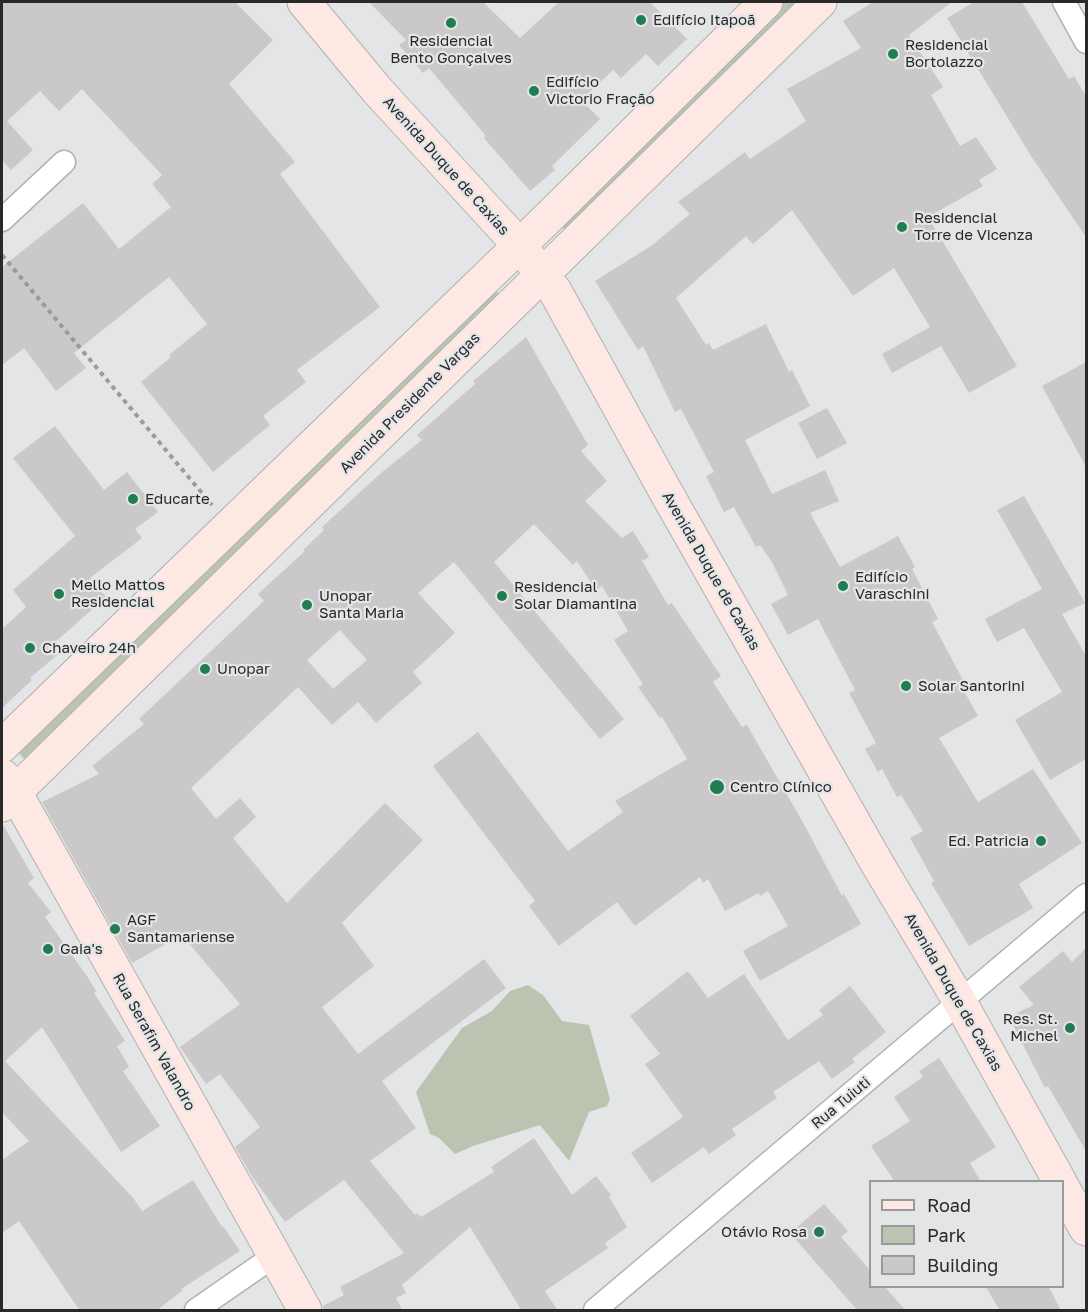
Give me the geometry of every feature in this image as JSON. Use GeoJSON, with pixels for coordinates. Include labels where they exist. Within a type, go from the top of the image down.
{"type":"FeatureCollection","features":[{"type":"Feature","properties":{"kind":"main road","name":"Avenida Duque de Caxias"},"geometry":{"type":"LineString","coordinates":[[304,2],[377,90],[519,245],[555,291],[667,494],[878,865],[960,1002],[1059,1180]]}},
{"type":"Feature","properties":{"kind":"main road"},"geometry":{"type":"LineString","coordinates":[[2,746],[766,2]]}},
{"type":"Feature","properties":{"kind":"main road","name":"Avenida Presidente Vargas"},"geometry":{"type":"LineString","coordinates":[[6,791],[542,274],[820,2]]}},
{"type":"Feature","properties":{"kind":"main road","name":"Rua Serafim Valandro"},"geometry":{"type":"LineString","coordinates":[[6,791],[305,1311]]}},
{"type":"Feature","properties":{"kind":"main road"},"geometry":{"type":"LineString","coordinates":[[1064,1190],[1086,1229]]}},
{"type":"Feature","properties":{"kind":"street"},"geometry":{"type":"LineString","coordinates":[[1064,2],[1086,42]]}},
{"type":"Feature","properties":{"kind":"street"},"geometry":{"type":"LineString","coordinates":[[2,220],[64,162]]}},
{"type":"Feature","properties":{"kind":"street","name":"Rua Tuiuti"},"geometry":{"type":"LineString","coordinates":[[595,1311],[1086,895]]}},
{"type":"Feature","properties":{"kind":"street"},"geometry":{"type":"LineString","coordinates":[[196,1311],[274,1256]]}},
{"type":"Feature","properties":{"kind":"path"},"geometry":{"type":"LineString","coordinates":[[2,255],[230,525]]}},
{"type":"Feature","properties":{"kind":"green space"},"geometry":{"type":"Polygon","coordinates":[[[784,2],[800,2],[567,233],[559,223],[784,2]]]}},
{"type":"Feature","properties":{"kind":"green space"},"geometry":{"type":"Polygon","coordinates":[[[492,287],[502,297],[26,761],[18,752],[492,287]]]}},
{"type":"Feature","properties":{"kind":"green space"},"geometry":{"type":"Polygon","coordinates":[[[528,985],[543,995],[562,1021],[589,1025],[610,1099],[607,1106],[589,1112],[569,1161],[540,1125],[455,1154],[439,1138],[430,1134],[416,1092],[462,1028],[492,1011],[510,991],[528,985]]]}},
{"type":"Feature","properties":{"kind":"building"},"geometry":{"type":"Polygon","coordinates":[[[2,2],[235,2],[273,40],[229,84],[295,162],[280,174],[380,307],[297,370],[306,382],[263,416],[270,425],[213,472],[141,382],[207,324],[169,277],[74,353],[86,368],[56,391],[24,348],[2,365],[2,267],[83,203],[119,249],[171,207],[152,184],[162,175],[82,89],[59,111],[40,91],[7,121],[33,150],[11,170],[2,160],[2,2]]]}},
{"type":"Feature","properties":{"kind":"building"},"geometry":{"type":"Polygon","coordinates":[[[369,2],[483,2],[520,38],[559,2],[650,2],[687,39],[658,66],[646,54],[621,78],[613,70],[581,100],[600,119],[552,166],[555,170],[530,191],[484,138],[486,136],[429,68],[423,73],[399,45],[406,40],[369,2]]]}},
{"type":"Feature","properties":{"kind":"building"},"geometry":{"type":"Polygon","coordinates":[[[873,2],[952,2],[909,35],[943,87],[931,95],[960,146],[976,137],[997,169],[979,180],[983,186],[928,217],[1017,366],[969,393],[941,346],[892,373],[882,354],[930,327],[894,268],[853,296],[792,210],[753,244],[746,236],[676,298],[706,345],[709,343],[713,350],[766,324],[789,372],[792,370],[810,406],[745,440],[772,494],[825,470],[839,501],[810,513],[840,567],[898,536],[915,567],[912,569],[938,619],[932,622],[963,680],[959,682],[978,716],[939,738],[978,802],[1033,769],[1082,843],[1019,884],[1033,908],[969,946],[931,883],[934,881],[910,838],[923,831],[901,795],[897,797],[882,769],[878,772],[865,749],[876,743],[849,693],[855,690],[818,619],[788,635],[771,604],[788,595],[772,562],[760,545],[756,547],[734,507],[724,512],[706,476],[714,472],[681,409],[675,412],[643,346],[638,350],[595,281],[651,246],[690,214],[678,202],[745,152],[750,159],[806,121],[787,89],[861,48],[843,21],[873,2]]]}},
{"type":"Feature","properties":{"kind":"building"},"geometry":{"type":"Polygon","coordinates":[[[974,2],[1022,2],[1069,79],[1074,76],[1086,96],[1086,237],[1031,156],[947,18],[974,2]]]}},
{"type":"Feature","properties":{"kind":"building"},"geometry":{"type":"Polygon","coordinates":[[[526,337],[588,445],[581,451],[607,481],[585,501],[622,538],[633,531],[649,557],[642,561],[668,605],[672,603],[721,676],[713,682],[742,727],[747,725],[842,896],[844,894],[861,924],[760,981],[743,951],[788,926],[768,891],[760,896],[759,893],[725,911],[708,879],[703,883],[700,877],[635,926],[617,902],[559,946],[529,906],[535,901],[433,766],[478,732],[568,851],[623,812],[615,801],[687,759],[662,717],[660,718],[638,687],[643,684],[614,640],[628,631],[602,586],[596,590],[577,561],[573,565],[534,524],[494,562],[624,719],[600,739],[454,562],[418,593],[455,633],[413,672],[422,683],[376,723],[358,702],[332,725],[298,687],[191,788],[216,819],[240,798],[256,817],[233,838],[287,903],[385,803],[423,840],[342,923],[374,966],[322,1007],[358,1054],[484,959],[506,988],[382,1081],[416,1128],[370,1161],[415,1215],[417,1213],[421,1217],[494,1172],[491,1167],[534,1138],[572,1195],[596,1176],[611,1195],[609,1197],[627,1227],[605,1243],[608,1248],[545,1291],[558,1311],[522,1311],[470,1227],[402,1285],[406,1293],[396,1298],[403,1311],[324,1311],[323,1306],[344,1295],[340,1287],[404,1253],[344,1180],[285,1222],[253,1178],[235,1147],[260,1127],[220,1074],[206,1084],[180,1047],[240,1004],[182,935],[132,963],[42,802],[99,774],[92,766],[144,724],[139,719],[264,601],[258,594],[305,551],[303,550],[324,530],[322,527],[381,473],[422,440],[417,435],[475,384],[473,381],[526,337]],[[340,630],[307,660],[333,689],[367,660],[340,630]]]}},
{"type":"Feature","properties":{"kind":"building"},"geometry":{"type":"Polygon","coordinates":[[[1086,362],[1086,467],[1042,386],[1086,362]]]}},
{"type":"Feature","properties":{"kind":"building"},"geometry":{"type":"Polygon","coordinates":[[[827,408],[847,443],[817,459],[798,423],[827,408]]]}},
{"type":"Feature","properties":{"kind":"building"},"geometry":{"type":"Polygon","coordinates":[[[55,426],[104,490],[127,472],[158,512],[135,529],[142,538],[90,578],[106,597],[51,646],[58,654],[30,678],[32,680],[2,708],[2,629],[26,607],[13,590],[75,536],[13,458],[55,426]]]}},
{"type":"Feature","properties":{"kind":"building"},"geometry":{"type":"Polygon","coordinates":[[[1024,496],[1085,603],[1062,614],[1086,656],[1086,759],[1050,780],[1015,720],[1062,692],[1024,628],[997,642],[985,619],[1042,589],[997,510],[1024,496]]]}},
{"type":"Feature","properties":{"kind":"building"},"geometry":{"type":"Polygon","coordinates":[[[2,823],[34,878],[28,883],[51,912],[45,917],[87,976],[96,991],[94,993],[125,1041],[117,1046],[129,1067],[123,1071],[160,1126],[121,1152],[42,1027],[5,1061],[134,1199],[142,1211],[193,1180],[240,1251],[181,1289],[183,1290],[156,1311],[80,1311],[19,1221],[2,1233],[2,1160],[29,1141],[2,1112],[2,823]]]}},
{"type":"Feature","properties":{"kind":"building"},"geometry":{"type":"Polygon","coordinates":[[[1086,948],[1086,1151],[1048,1086],[1045,1088],[1009,1017],[1034,1005],[1019,987],[1063,951],[1072,962],[1086,948]]]}},
{"type":"Feature","properties":{"kind":"building"},"geometry":{"type":"Polygon","coordinates":[[[688,971],[708,998],[744,974],[788,1040],[823,1015],[819,1010],[850,986],[886,1032],[852,1059],[855,1062],[832,1079],[819,1061],[773,1092],[777,1098],[732,1129],[736,1135],[709,1154],[704,1147],[652,1183],[631,1153],[683,1117],[645,1064],[660,1054],[630,1016],[688,971]]]}},
{"type":"Feature","properties":{"kind":"building"},"geometry":{"type":"Polygon","coordinates":[[[939,1058],[996,1147],[970,1163],[980,1180],[894,1180],[871,1146],[910,1121],[894,1097],[923,1077],[919,1071],[939,1058]]]}},
{"type":"Feature","properties":{"kind":"building"},"geometry":{"type":"Polygon","coordinates":[[[824,1204],[848,1231],[841,1237],[869,1269],[869,1288],[886,1288],[906,1311],[858,1311],[790,1233],[824,1204]]]}},
{"type":"Feature","properties":{"kind":"building"},"geometry":{"type":"Polygon","coordinates":[[[987,1288],[1050,1288],[1061,1311],[1000,1311],[987,1288]]]}},
{"type":"Feature","properties":{"kind":"place","name":"Edifício Itapoã"},"geometry":{"type":"Point","coordinates":[641,20]}},
{"type":"Feature","properties":{"kind":"place","name":"Residencial Bento Gonçalves"},"geometry":{"type":"Point","coordinates":[451,23]}},
{"type":"Feature","properties":{"kind":"place","name":"Residencial Bortolazzo"},"geometry":{"type":"Point","coordinates":[893,54]}},
{"type":"Feature","properties":{"kind":"place","name":"Edifício Victorio Fração"},"geometry":{"type":"Point","coordinates":[534,91]}},
{"type":"Feature","properties":{"kind":"place","name":"Residencial Torre de Vicenza"},"geometry":{"type":"Point","coordinates":[902,227]}},
{"type":"Feature","properties":{"kind":"place","name":"Educarte"},"geometry":{"type":"Point","coordinates":[133,499]}},
{"type":"Feature","properties":{"kind":"place","name":"Edifício Varaschini"},"geometry":{"type":"Point","coordinates":[843,586]}},
{"type":"Feature","properties":{"kind":"place","name":"Mello Mattos Residencial"},"geometry":{"type":"Point","coordinates":[59,594]}},
{"type":"Feature","properties":{"kind":"place","name":"Residencial Solar Diamantina"},"geometry":{"type":"Point","coordinates":[502,596]}},
{"type":"Feature","properties":{"kind":"place","name":"Unopar Santa Maria"},"geometry":{"type":"Point","coordinates":[307,605]}},
{"type":"Feature","properties":{"kind":"place","name":"Chaveiro 24h"},"geometry":{"type":"Point","coordinates":[30,648]}},
{"type":"Feature","properties":{"kind":"place","name":"Unopar"},"geometry":{"type":"Point","coordinates":[205,669]}},
{"type":"Feature","properties":{"kind":"place","name":"Solar Santorini"},"geometry":{"type":"Point","coordinates":[906,686]}},
{"type":"Feature","properties":{"kind":"place","name":"Centro Clínico"},"geometry":{"type":"Point","coordinates":[717,787]}},
{"type":"Feature","properties":{"kind":"place","name":"Ed. Patricia"},"geometry":{"type":"Point","coordinates":[1041,841]}},
{"type":"Feature","properties":{"kind":"place","name":"AGF Santamariense"},"geometry":{"type":"Point","coordinates":[115,929]}},
{"type":"Feature","properties":{"kind":"place","name":"Gaia's"},"geometry":{"type":"Point","coordinates":[48,949]}},
{"type":"Feature","properties":{"kind":"place","name":"Res. St. Michel"},"geometry":{"type":"Point","coordinates":[1070,1028]}},
{"type":"Feature","properties":{"kind":"place","name":"Otávio Rosa"},"geometry":{"type":"Point","coordinates":[819,1232]}}]}
